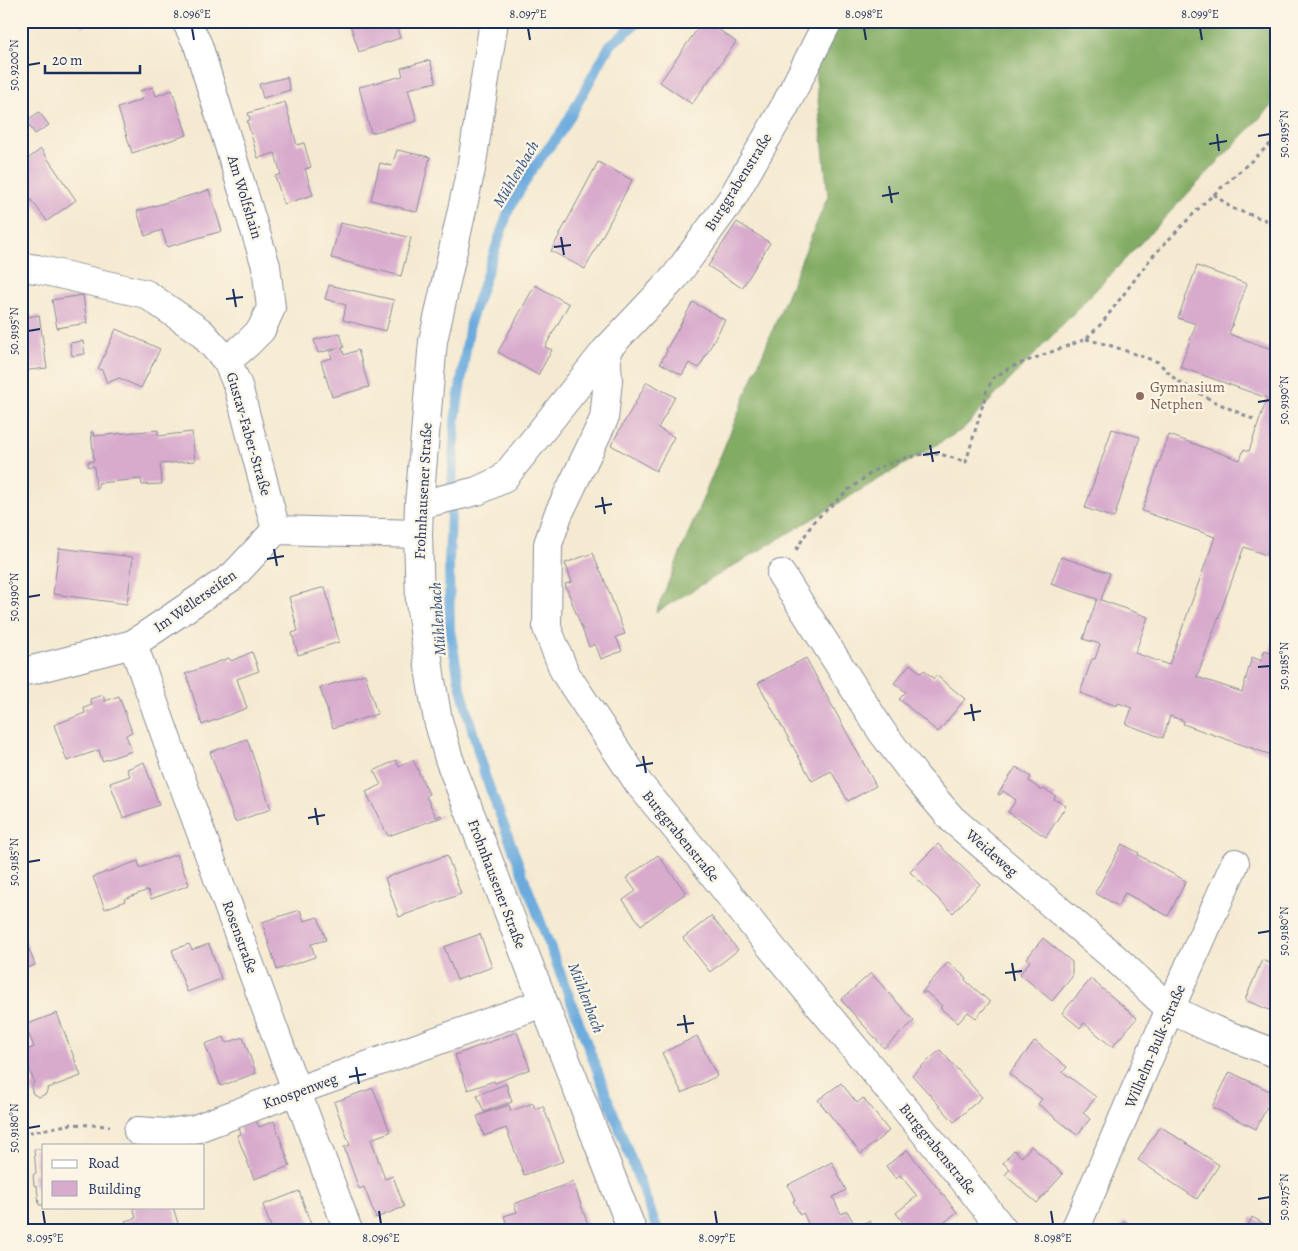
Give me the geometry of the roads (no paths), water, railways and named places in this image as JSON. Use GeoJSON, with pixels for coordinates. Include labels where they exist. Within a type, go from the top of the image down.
{"type":"FeatureCollection","features":[{"type":"Feature","properties":{"kind":"street","name":"Am Wolfshain"},"geometry":{"type":"LineString","coordinates":[[186,21],[198,46],[266,266],[271,308],[261,330],[228,361]]}},
{"type":"Feature","properties":{"kind":"street","name":"Frohnhausener Straße"},"geometry":{"type":"LineString","coordinates":[[494,21],[472,168],[433,341],[419,505],[420,602],[431,682],[450,759],[632,1230]]}},
{"type":"Feature","properties":{"kind":"street","name":"Burggrabenstraße"},"geometry":{"type":"LineString","coordinates":[[419,505],[477,491],[503,479],[606,350],[675,277],[731,200],[785,106],[828,21]]}},
{"type":"Feature","properties":{"kind":"street","name":"Gustav-Faber-Straße"},"geometry":{"type":"LineString","coordinates":[[21,267],[146,294],[201,332],[228,361],[238,386],[276,530]]}},
{"type":"Feature","properties":{"kind":"street","name":"Burggrabenstraße"},"geometry":{"type":"LineString","coordinates":[[606,350],[608,380],[604,419],[558,515],[548,544],[547,628],[565,673],[639,784],[1003,1230]]}},
{"type":"Feature","properties":{"kind":"street"},"geometry":{"type":"LineString","coordinates":[[276,530],[418,534]]}},
{"type":"Feature","properties":{"kind":"street","name":"Im Wellerseifen"},"geometry":{"type":"LineString","coordinates":[[21,671],[32,670],[133,644],[233,576],[276,530]]}},
{"type":"Feature","properties":{"kind":"street","name":"Weideweg"},"geometry":{"type":"LineString","coordinates":[[781,574],[882,732],[916,778],[952,819],[1170,1009],[1212,1029],[1277,1054]]}},
{"type":"Feature","properties":{"kind":"street","name":"Rosenstraße"},"geometry":{"type":"LineString","coordinates":[[133,644],[176,766],[348,1230]]}},
{"type":"Feature","properties":{"kind":"street","name":"Wilhelm-Bulk-Straße"},"geometry":{"type":"LineString","coordinates":[[1075,1230],[1235,864]]}},
{"type":"Feature","properties":{"kind":"street","name":"Knospenweg"},"geometry":{"type":"LineString","coordinates":[[138,1131],[166,1133],[195,1129],[543,1003]]}},
{"type":"Feature","properties":{"kind":"waterway","name":"Mühlenbach"},"geometry":{"type":"LineString","coordinates":[[640,21],[610,45],[563,129],[534,167],[509,209],[470,323],[455,421],[449,561],[450,630],[459,681],[484,773],[658,1230]]}},
{"type":"Feature","properties":{"kind":"place","name":"Gymnasium Netphen"},"geometry":{"type":"Point","coordinates":[1140,396]}}]}
